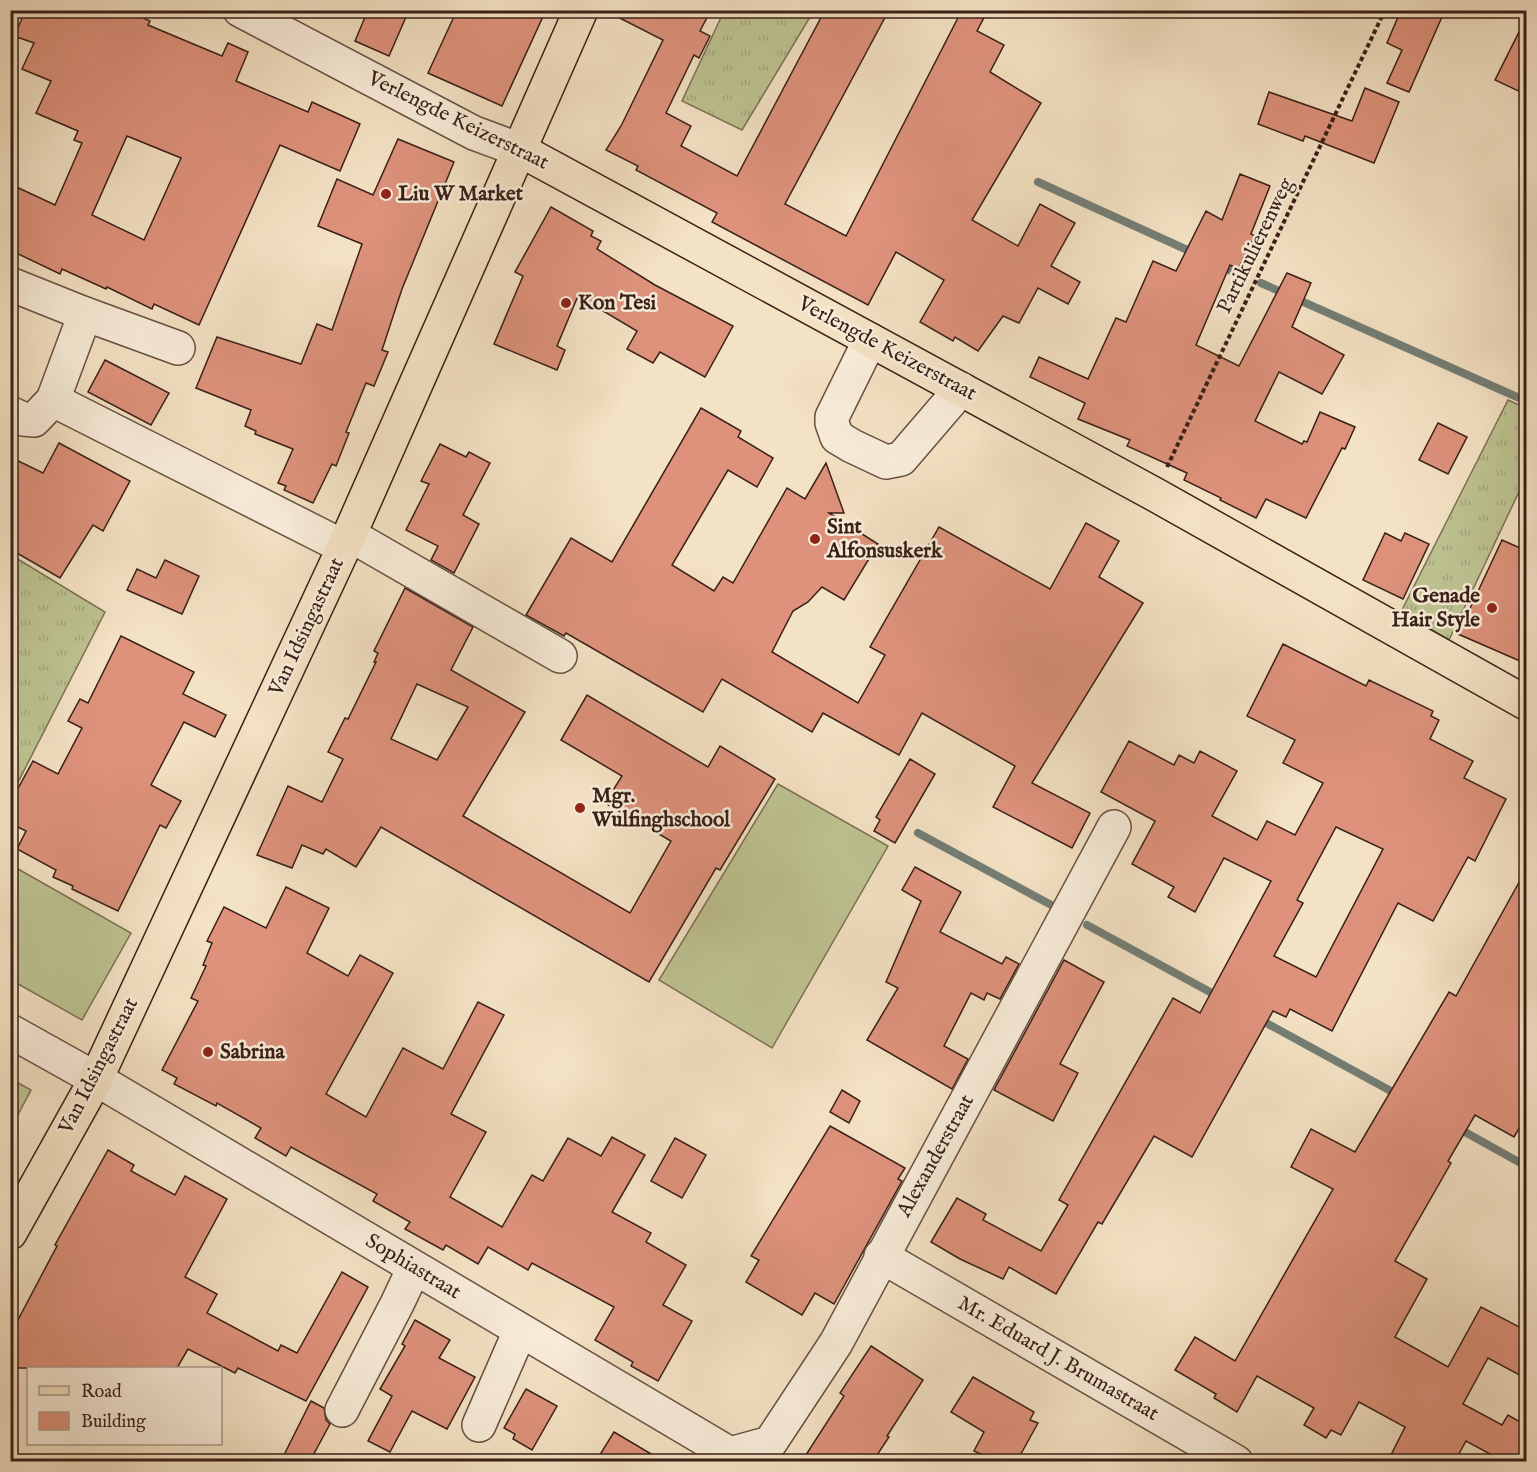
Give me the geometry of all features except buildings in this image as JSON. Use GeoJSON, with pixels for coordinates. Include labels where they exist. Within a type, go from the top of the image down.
{"type":"FeatureCollection","features":[{"type":"Feature","properties":{"kind":"main road","name":"Van Idsingastraat"},"geometry":{"type":"LineString","coordinates":[[10,1233],[96,1079],[347,541],[581,10]]}},
{"type":"Feature","properties":{"kind":"main road","name":"Verlengde Keizerstraat"},"geometry":{"type":"LineString","coordinates":[[520,150],[1154,494],[1527,703]]}},
{"type":"Feature","properties":{"kind":"street","name":"Verlengde Keizerstraat"},"geometry":{"type":"LineString","coordinates":[[240,10],[474,133],[520,150]]}},
{"type":"Feature","properties":{"kind":"street"},"geometry":{"type":"LineString","coordinates":[[10,284],[178,348]]}},
{"type":"Feature","properties":{"kind":"street"},"geometry":{"type":"LineString","coordinates":[[10,413],[23,419],[34,420],[53,400],[85,314]]}},
{"type":"Feature","properties":{"kind":"street"},"geometry":{"type":"LineString","coordinates":[[870,340],[831,417],[837,437],[852,446],[886,462],[901,459],[961,389]]}},
{"type":"Feature","properties":{"kind":"street"},"geometry":{"type":"LineString","coordinates":[[53,400],[347,541],[560,656]]}},
{"type":"Feature","properties":{"kind":"street","name":"Alexanderstraat"},"geometry":{"type":"LineString","coordinates":[[728,1458],[770,1443],[836,1343],[1114,827]]}},
{"type":"Feature","properties":{"kind":"street","name":"Sophiastraat"},"geometry":{"type":"LineString","coordinates":[[10,1031],[96,1079],[520,1330],[728,1458]]}},
{"type":"Feature","properties":{"kind":"street","name":"Mr. Eduard J. Brumastraat"},"geometry":{"type":"LineString","coordinates":[[881,1256],[1236,1461]]}},
{"type":"Feature","properties":{"kind":"street"},"geometry":{"type":"LineString","coordinates":[[342,1410],[414,1268]]}},
{"type":"Feature","properties":{"kind":"street"},"geometry":{"type":"LineString","coordinates":[[479,1425],[520,1330]]}},
{"type":"Feature","properties":{"kind":"path","name":"Partikulierenweg"},"geometry":{"type":"LineString","coordinates":[[1154,494],[1385,10]]}},
{"type":"Feature","properties":{"kind":"green space"},"geometry":{"type":"Polygon","coordinates":[[[724,11],[816,11],[810,17],[742,130],[682,101],[724,11]]]}},
{"type":"Feature","properties":{"kind":"green space"},"geometry":{"type":"Polygon","coordinates":[[[1508,400],[1526,408],[1526,477],[1449,640],[1401,612],[1508,400]]]}},
{"type":"Feature","properties":{"kind":"green space"},"geometry":{"type":"Polygon","coordinates":[[[11,555],[105,612],[11,796],[11,555]]]}},
{"type":"Feature","properties":{"kind":"green space"},"geometry":{"type":"Polygon","coordinates":[[[778,784],[888,846],[772,1048],[659,980],[778,784]]]}},
{"type":"Feature","properties":{"kind":"green space"},"geometry":{"type":"Polygon","coordinates":[[[11,865],[131,933],[82,1020],[11,980],[11,865]]]}},
{"type":"Feature","properties":{"kind":"green space"},"geometry":{"type":"Polygon","coordinates":[[[11,1079],[31,1090],[11,1128],[11,1079]]]}},
{"type":"Feature","properties":{"kind":"waterway"},"geometry":{"type":"LineString","coordinates":[[1038,182],[1196,254]]}},
{"type":"Feature","properties":{"kind":"waterway"},"geometry":{"type":"LineString","coordinates":[[1218,265],[1245,277]]}},
{"type":"Feature","properties":{"kind":"waterway"},"geometry":{"type":"LineString","coordinates":[[1261,283],[1526,401]]}},
{"type":"Feature","properties":{"kind":"waterway"},"geometry":{"type":"LineString","coordinates":[[918,833],[1055,907]]}},
{"type":"Feature","properties":{"kind":"waterway"},"geometry":{"type":"LineString","coordinates":[[1087,925],[1221,998]]}},
{"type":"Feature","properties":{"kind":"waterway"},"geometry":{"type":"LineString","coordinates":[[1259,1019],[1400,1096]]}},
{"type":"Feature","properties":{"kind":"waterway"},"geometry":{"type":"LineString","coordinates":[[1456,1127],[1526,1166]]}},
{"type":"Feature","properties":{"kind":"place","name":"Liu W Market"},"geometry":{"type":"Point","coordinates":[386,194]}},
{"type":"Feature","properties":{"kind":"place","name":"Kon Tesi"},"geometry":{"type":"Point","coordinates":[566,303]}},
{"type":"Feature","properties":{"kind":"place","name":"Sint Alfonsuskerk"},"geometry":{"type":"Point","coordinates":[815,539]}},
{"type":"Feature","properties":{"kind":"place","name":"Genade Hair Style"},"geometry":{"type":"Point","coordinates":[1492,608]}},
{"type":"Feature","properties":{"kind":"place","name":"Mgr. Wulfinghschool"},"geometry":{"type":"Point","coordinates":[580,808]}},
{"type":"Feature","properties":{"kind":"place","name":"Sabrina"},"geometry":{"type":"Point","coordinates":[208,1052]}}]}
